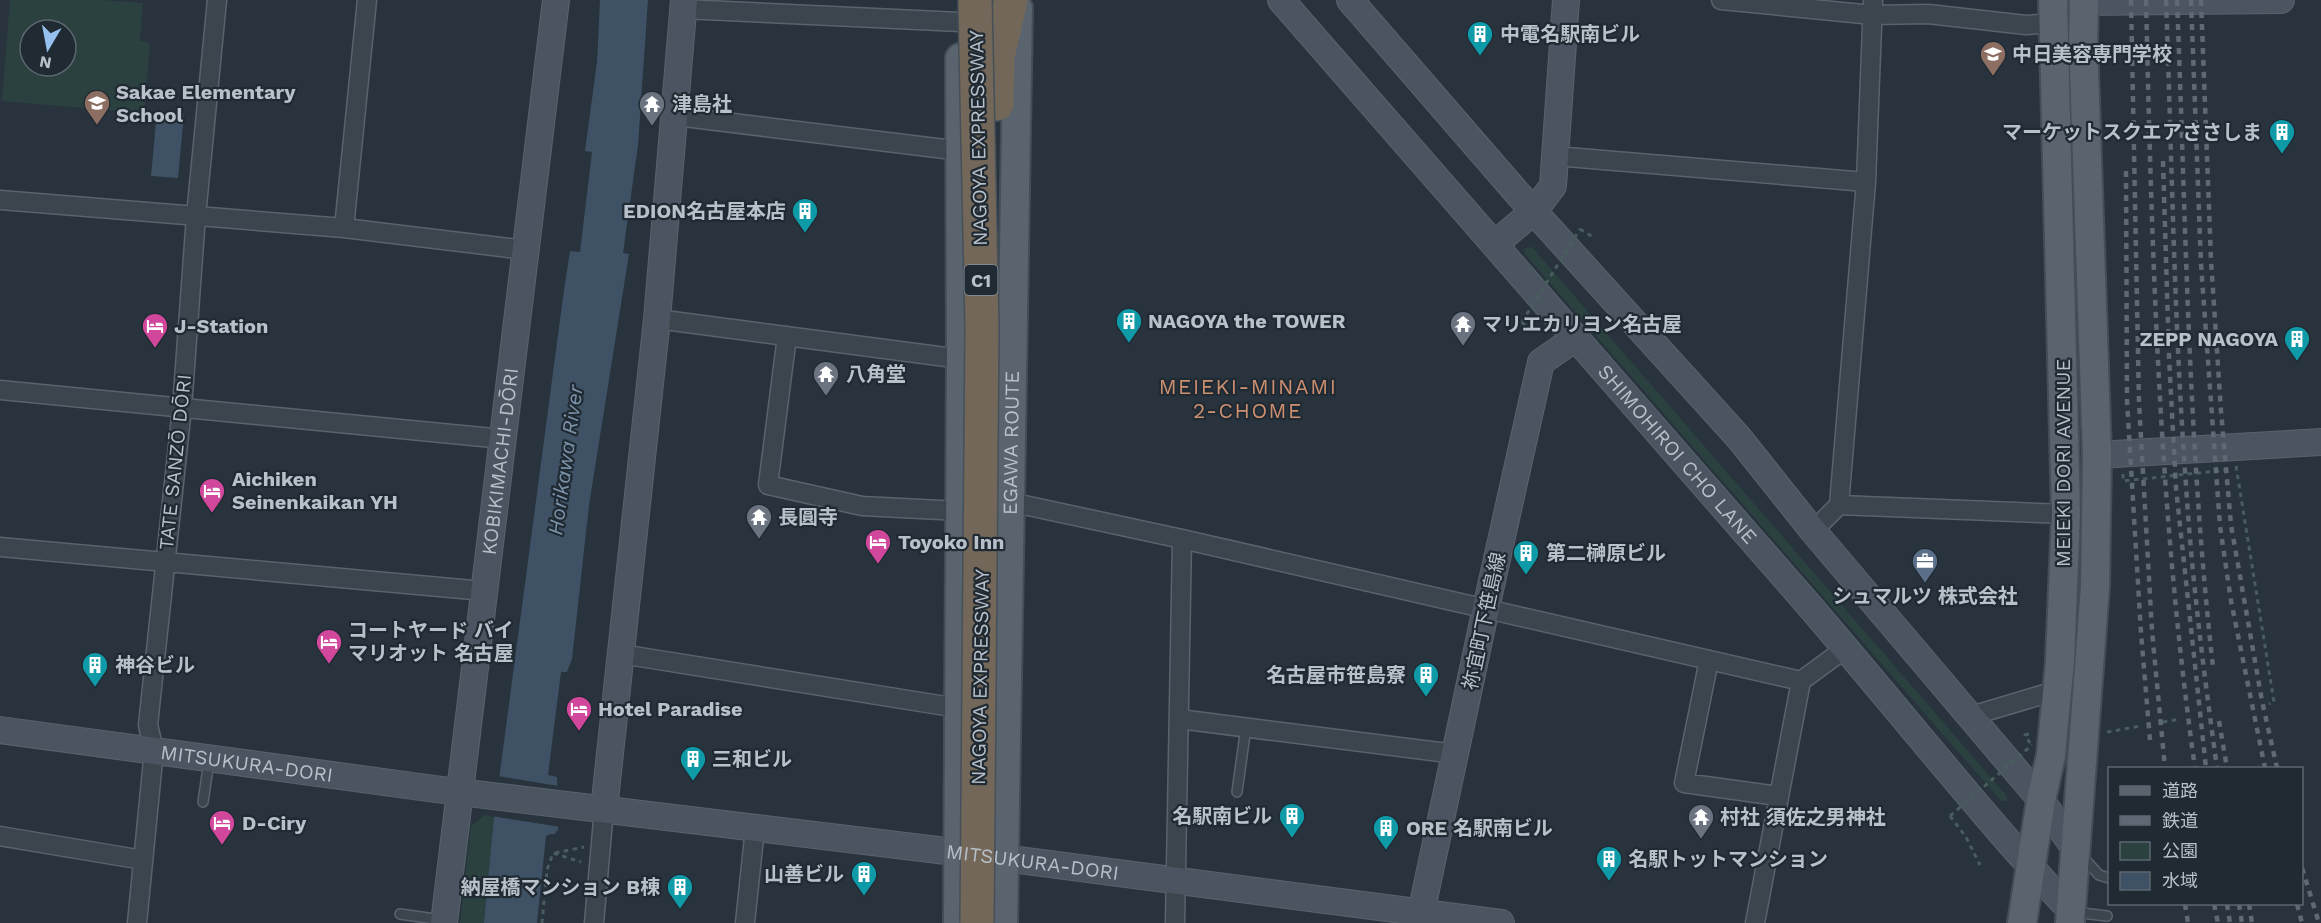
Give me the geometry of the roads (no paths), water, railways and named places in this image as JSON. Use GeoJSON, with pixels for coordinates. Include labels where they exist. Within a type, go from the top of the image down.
{"type":"FeatureCollection","features":[{"type":"Feature","properties":{"kind":"highway"},"geometry":{"type":"LineString","coordinates":[[982,560],[997,481],[998,57],[1011,0]]}},
{"type":"Feature","properties":{"kind":"highway","name":"NAGOYA EXPRESSWAY"},"geometry":{"type":"LineString","coordinates":[[965,7],[982,328],[982,560],[977,923]]}},
{"type":"Feature","properties":{"kind":"main road","name":"EGAWA ROUTE"},"geometry":{"type":"LineString","coordinates":[[1003,923],[1018,0]]}},
{"type":"Feature","properties":{"kind":"main road","name":"MEIEKI DORI AVENUE"},"geometry":{"type":"LineString","coordinates":[[2070,917],[2096,586],[2097,454],[2083,1]]}},
{"type":"Feature","properties":{"kind":"main road"},"geometry":{"type":"LineString","coordinates":[[958,923],[961,151],[965,7]]}},
{"type":"Feature","properties":{"kind":"main road","name":"MEIEKI DORI AVENUE"},"geometry":{"type":"LineString","coordinates":[[2022,923],[2041,800],[2051,755],[2058,690],[2066,514],[2054,11]]}},
{"type":"Feature","properties":{"kind":"street","name":"TATE SANZŌ DŌRI"},"geometry":{"type":"LineString","coordinates":[[137,923],[154,750],[148,725],[182,408],[196,216],[217,0]]}},
{"type":"Feature","properties":{"kind":"street"},"geometry":{"type":"LineString","coordinates":[[344,228],[367,0]]}},
{"type":"Feature","properties":{"kind":"street","name":"KOBIKIMACHI-DŌRI"},"geometry":{"type":"LineString","coordinates":[[444,921],[556,0]]}},
{"type":"Feature","properties":{"kind":"street","name":"SHIMOHIROI CHO LANE"},"geometry":{"type":"LineString","coordinates":[[1281,0],[1846,648],[2070,917]]}},
{"type":"Feature","properties":{"kind":"street"},"geometry":{"type":"LineString","coordinates":[[1350,0],[1534,212],[1739,438],[1813,531],[2041,800],[2075,849]]}},
{"type":"Feature","properties":{"kind":"street"},"geometry":{"type":"LineString","coordinates":[[1494,244],[1534,212],[1553,186],[1566,0]]}},
{"type":"Feature","properties":{"kind":"street"},"geometry":{"type":"LineString","coordinates":[[1721,0],[1873,8],[2026,25],[2054,11],[2083,1],[2281,0]]}},
{"type":"Feature","properties":{"kind":"street"},"geometry":{"type":"LineString","coordinates":[[594,923],[604,809],[657,319],[684,4],[965,7]]}},
{"type":"Feature","properties":{"kind":"street"},"geometry":{"type":"LineString","coordinates":[[1813,531],[1839,505],[1866,182],[1873,8]]}},
{"type":"Feature","properties":{"kind":"street"},"geometry":{"type":"LineString","coordinates":[[2054,11],[2083,42]]}},
{"type":"Feature","properties":{"kind":"street"},"geometry":{"type":"LineString","coordinates":[[676,116],[961,151]]}},
{"type":"Feature","properties":{"kind":"street"},"geometry":{"type":"LineString","coordinates":[[1555,156],[1866,182]]}},
{"type":"Feature","properties":{"kind":"street"},"geometry":{"type":"LineString","coordinates":[[0,200],[344,228],[526,250]]}},
{"type":"Feature","properties":{"kind":"street"},"geometry":{"type":"LineString","coordinates":[[657,319],[961,359]]}},
{"type":"Feature","properties":{"kind":"street"},"geometry":{"type":"LineString","coordinates":[[787,336],[768,485],[862,506],[960,501],[1010,502],[1182,539],[1801,681]]}},
{"type":"Feature","properties":{"kind":"street","name":"祢宜町下笹島線"},"geometry":{"type":"LineString","coordinates":[[1420,918],[1541,362],[1577,337]]}},
{"type":"Feature","properties":{"kind":"street"},"geometry":{"type":"LineString","coordinates":[[0,390],[503,439]]}},
{"type":"Feature","properties":{"kind":"street"},"geometry":{"type":"LineString","coordinates":[[2097,454],[2321,442]]}},
{"type":"Feature","properties":{"kind":"street"},"geometry":{"type":"LineString","coordinates":[[1839,505],[2066,514]]}},
{"type":"Feature","properties":{"kind":"street"},"geometry":{"type":"LineString","coordinates":[[1174,923],[1182,539]]}},
{"type":"Feature","properties":{"kind":"street"},"geometry":{"type":"LineString","coordinates":[[0,547],[484,591]]}},
{"type":"Feature","properties":{"kind":"street"},"geometry":{"type":"LineString","coordinates":[[1755,923],[1801,681],[1846,648]]}},
{"type":"Feature","properties":{"kind":"street"},"geometry":{"type":"LineString","coordinates":[[621,654],[958,708]]}},
{"type":"Feature","properties":{"kind":"street"},"geometry":{"type":"LineString","coordinates":[[1709,660],[1684,783],[1778,795]]}},
{"type":"Feature","properties":{"kind":"street"},"geometry":{"type":"LineString","coordinates":[[1971,716],[2058,690]]}},
{"type":"Feature","properties":{"kind":"street"},"geometry":{"type":"LineString","coordinates":[[1179,719],[1455,754]]}},
{"type":"Feature","properties":{"kind":"street","name":"MITSUKURA-DORI"},"geometry":{"type":"LineString","coordinates":[[0,730],[459,791],[1004,858],[1420,918],[1501,923]]}},
{"type":"Feature","properties":{"kind":"street"},"geometry":{"type":"LineString","coordinates":[[745,923],[755,828]]}},
{"type":"Feature","properties":{"kind":"street"},"geometry":{"type":"LineString","coordinates":[[0,836],[143,860]]}},
{"type":"Feature","properties":{"kind":"lane"},"geometry":{"type":"LineString","coordinates":[[1238,792],[1246,727]]}},
{"type":"Feature","properties":{"kind":"lane"},"geometry":{"type":"LineString","coordinates":[[203,802],[209,758]]}},
{"type":"Feature","properties":{"kind":"lane"},"geometry":{"type":"LineString","coordinates":[[2075,849],[2099,875],[2108,878]]}},
{"type":"Feature","properties":{"kind":"lane"},"geometry":{"type":"LineString","coordinates":[[400,914],[444,921]]}},
{"type":"Feature","properties":{"kind":"lane"},"geometry":{"type":"LineString","coordinates":[[2070,917],[2107,916]]}},
{"type":"Feature","properties":{"kind":"water","name":"Horikawa River"},"geometry":{"type":"Polygon","coordinates":[[[600,0],[648,0],[638,145],[623,253],[629,254],[589,505],[572,659],[567,672],[561,672],[548,775],[557,777],[558,831],[546,836],[537,923],[484,923],[494,817],[564,290],[570,251],[580,252],[592,152],[585,151],[597,62],[600,0]]]}},
{"type":"Feature","properties":{"kind":"water"},"geometry":{"type":"Polygon","coordinates":[[[157,111],[184,113],[178,178],[151,176],[157,111]]]}},
{"type":"Feature","properties":{"kind":"railway"},"geometry":{"type":"LineString","coordinates":[[2131,0],[2139,402],[2152,631],[2165,767]]}},
{"type":"Feature","properties":{"kind":"railway"},"geometry":{"type":"LineString","coordinates":[[2146,0],[2151,192],[2165,481],[2183,673],[2195,767]]}},
{"type":"Feature","properties":{"kind":"railway"},"geometry":{"type":"LineString","coordinates":[[2166,0],[2182,424],[2195,592],[2217,767]]}},
{"type":"Feature","properties":{"kind":"railway"},"geometry":{"type":"LineString","coordinates":[[2177,0],[2193,418],[2213,667]]}},
{"type":"Feature","properties":{"kind":"railway"},"geometry":{"type":"LineString","coordinates":[[2191,0],[2201,264],[2220,526],[2231,601],[2265,767]]}},
{"type":"Feature","properties":{"kind":"railway"},"geometry":{"type":"LineString","coordinates":[[2201,0],[2211,260],[2231,525],[2262,701],[2277,767]]}},
{"type":"Feature","properties":{"kind":"railway"},"geometry":{"type":"LineString","coordinates":[[2163,161],[2176,488],[2206,767]]}},
{"type":"Feature","properties":{"kind":"railway"},"geometry":{"type":"LineString","coordinates":[[2126,171],[2127,401],[2150,740]]}},
{"type":"Feature","properties":{"kind":"railway"},"geometry":{"type":"LineString","coordinates":[[2219,721],[2227,767]]}},
{"type":"Feature","properties":{"kind":"railway"},"geometry":{"type":"LineString","coordinates":[[2303,871],[2319,923]]}},
{"type":"Feature","properties":{"kind":"railway"},"geometry":{"type":"LineString","coordinates":[[2185,905],[2188,923]]}},
{"type":"Feature","properties":{"kind":"railway"},"geometry":{"type":"LineString","coordinates":[[2214,905],[2218,923]]}},
{"type":"Feature","properties":{"kind":"railway"},"geometry":{"type":"LineString","coordinates":[[2227,905],[2230,923]]}},
{"type":"Feature","properties":{"kind":"railway"},"geometry":{"type":"LineString","coordinates":[[2239,905],[2242,923]]}},
{"type":"Feature","properties":{"kind":"railway"},"geometry":{"type":"LineString","coordinates":[[2249,905],[2252,923]]}},
{"type":"Feature","properties":{"kind":"railway"},"geometry":{"type":"LineString","coordinates":[[2297,905],[2302,923]]}},
{"type":"Feature","properties":{"kind":"place","name":"中電名駅南ビル"},"geometry":{"type":"Point","coordinates":[1480,57]}},
{"type":"Feature","properties":{"kind":"place","name":"中日美容専門学校"},"geometry":{"type":"Point","coordinates":[1993,77]}},
{"type":"Feature","properties":{"kind":"place","name":"Sakae Elementary School"},"geometry":{"type":"Point","coordinates":[97,126]}},
{"type":"Feature","properties":{"kind":"place","name":"津島社"},"geometry":{"type":"Point","coordinates":[652,127]}},
{"type":"Feature","properties":{"kind":"place","name":"マーケットスクエアささしま"},"geometry":{"type":"Point","coordinates":[2282,155]}},
{"type":"Feature","properties":{"kind":"place","name":"EDION名古屋本店"},"geometry":{"type":"Point","coordinates":[805,234]}},
{"type":"Feature","properties":{"kind":"place","name":"NAGOYA the TOWER"},"geometry":{"type":"Point","coordinates":[1129,344]}},
{"type":"Feature","properties":{"kind":"place","name":"マリエカリヨン名古屋"},"geometry":{"type":"Point","coordinates":[1463,347]}},
{"type":"Feature","properties":{"kind":"place","name":"J-Station"},"geometry":{"type":"Point","coordinates":[155,349]}},
{"type":"Feature","properties":{"kind":"place","name":"ZEPP NAGOYA"},"geometry":{"type":"Point","coordinates":[2297,362]}},
{"type":"Feature","properties":{"kind":"place","name":"八角堂"},"geometry":{"type":"Point","coordinates":[826,397]}},
{"type":"Feature","properties":{"kind":"place","name":"Aichiken Seinenkaikan YH"},"geometry":{"type":"Point","coordinates":[212,514]}},
{"type":"Feature","properties":{"kind":"place","name":"長圓寺"},"geometry":{"type":"Point","coordinates":[759,540]}},
{"type":"Feature","properties":{"kind":"place","name":"Toyoko Inn"},"geometry":{"type":"Point","coordinates":[878,565]}},
{"type":"Feature","properties":{"kind":"place","name":"第二榊原ビル"},"geometry":{"type":"Point","coordinates":[1526,576]}},
{"type":"Feature","properties":{"kind":"place","name":"シュマルツ 株式会社"},"geometry":{"type":"Point","coordinates":[1925,584]}},
{"type":"Feature","properties":{"kind":"place","name":"コートヤード バイ マリオット 名古屋"},"geometry":{"type":"Point","coordinates":[329,665]}},
{"type":"Feature","properties":{"kind":"place","name":"神谷ビル"},"geometry":{"type":"Point","coordinates":[95,688]}},
{"type":"Feature","properties":{"kind":"place","name":"名古屋市笹島寮"},"geometry":{"type":"Point","coordinates":[1426,698]}},
{"type":"Feature","properties":{"kind":"place","name":"Hotel Paradise"},"geometry":{"type":"Point","coordinates":[579,732]}},
{"type":"Feature","properties":{"kind":"place","name":"三和ビル"},"geometry":{"type":"Point","coordinates":[693,782]}},
{"type":"Feature","properties":{"kind":"place","name":"名駅南ビル"},"geometry":{"type":"Point","coordinates":[1292,839]}},
{"type":"Feature","properties":{"kind":"place","name":"村社 須佐之男神社"},"geometry":{"type":"Point","coordinates":[1701,840]}},
{"type":"Feature","properties":{"kind":"place","name":"D-Ciry"},"geometry":{"type":"Point","coordinates":[222,846]}},
{"type":"Feature","properties":{"kind":"place","name":"ORE 名駅南ビル"},"geometry":{"type":"Point","coordinates":[1386,851]}},
{"type":"Feature","properties":{"kind":"place","name":"名駅トットマンション"},"geometry":{"type":"Point","coordinates":[1609,882]}},
{"type":"Feature","properties":{"kind":"place","name":"山善ビル"},"geometry":{"type":"Point","coordinates":[864,897]}},
{"type":"Feature","properties":{"kind":"place","name":"納屋橋マンション B棟"},"geometry":{"type":"Point","coordinates":[680,910]}},
{"type":"Feature","properties":{"kind":"district","name":"MEIEKI-MINAMI 2-CHOME"},"geometry":{"type":"Point","coordinates":[1248,398]}}]}
